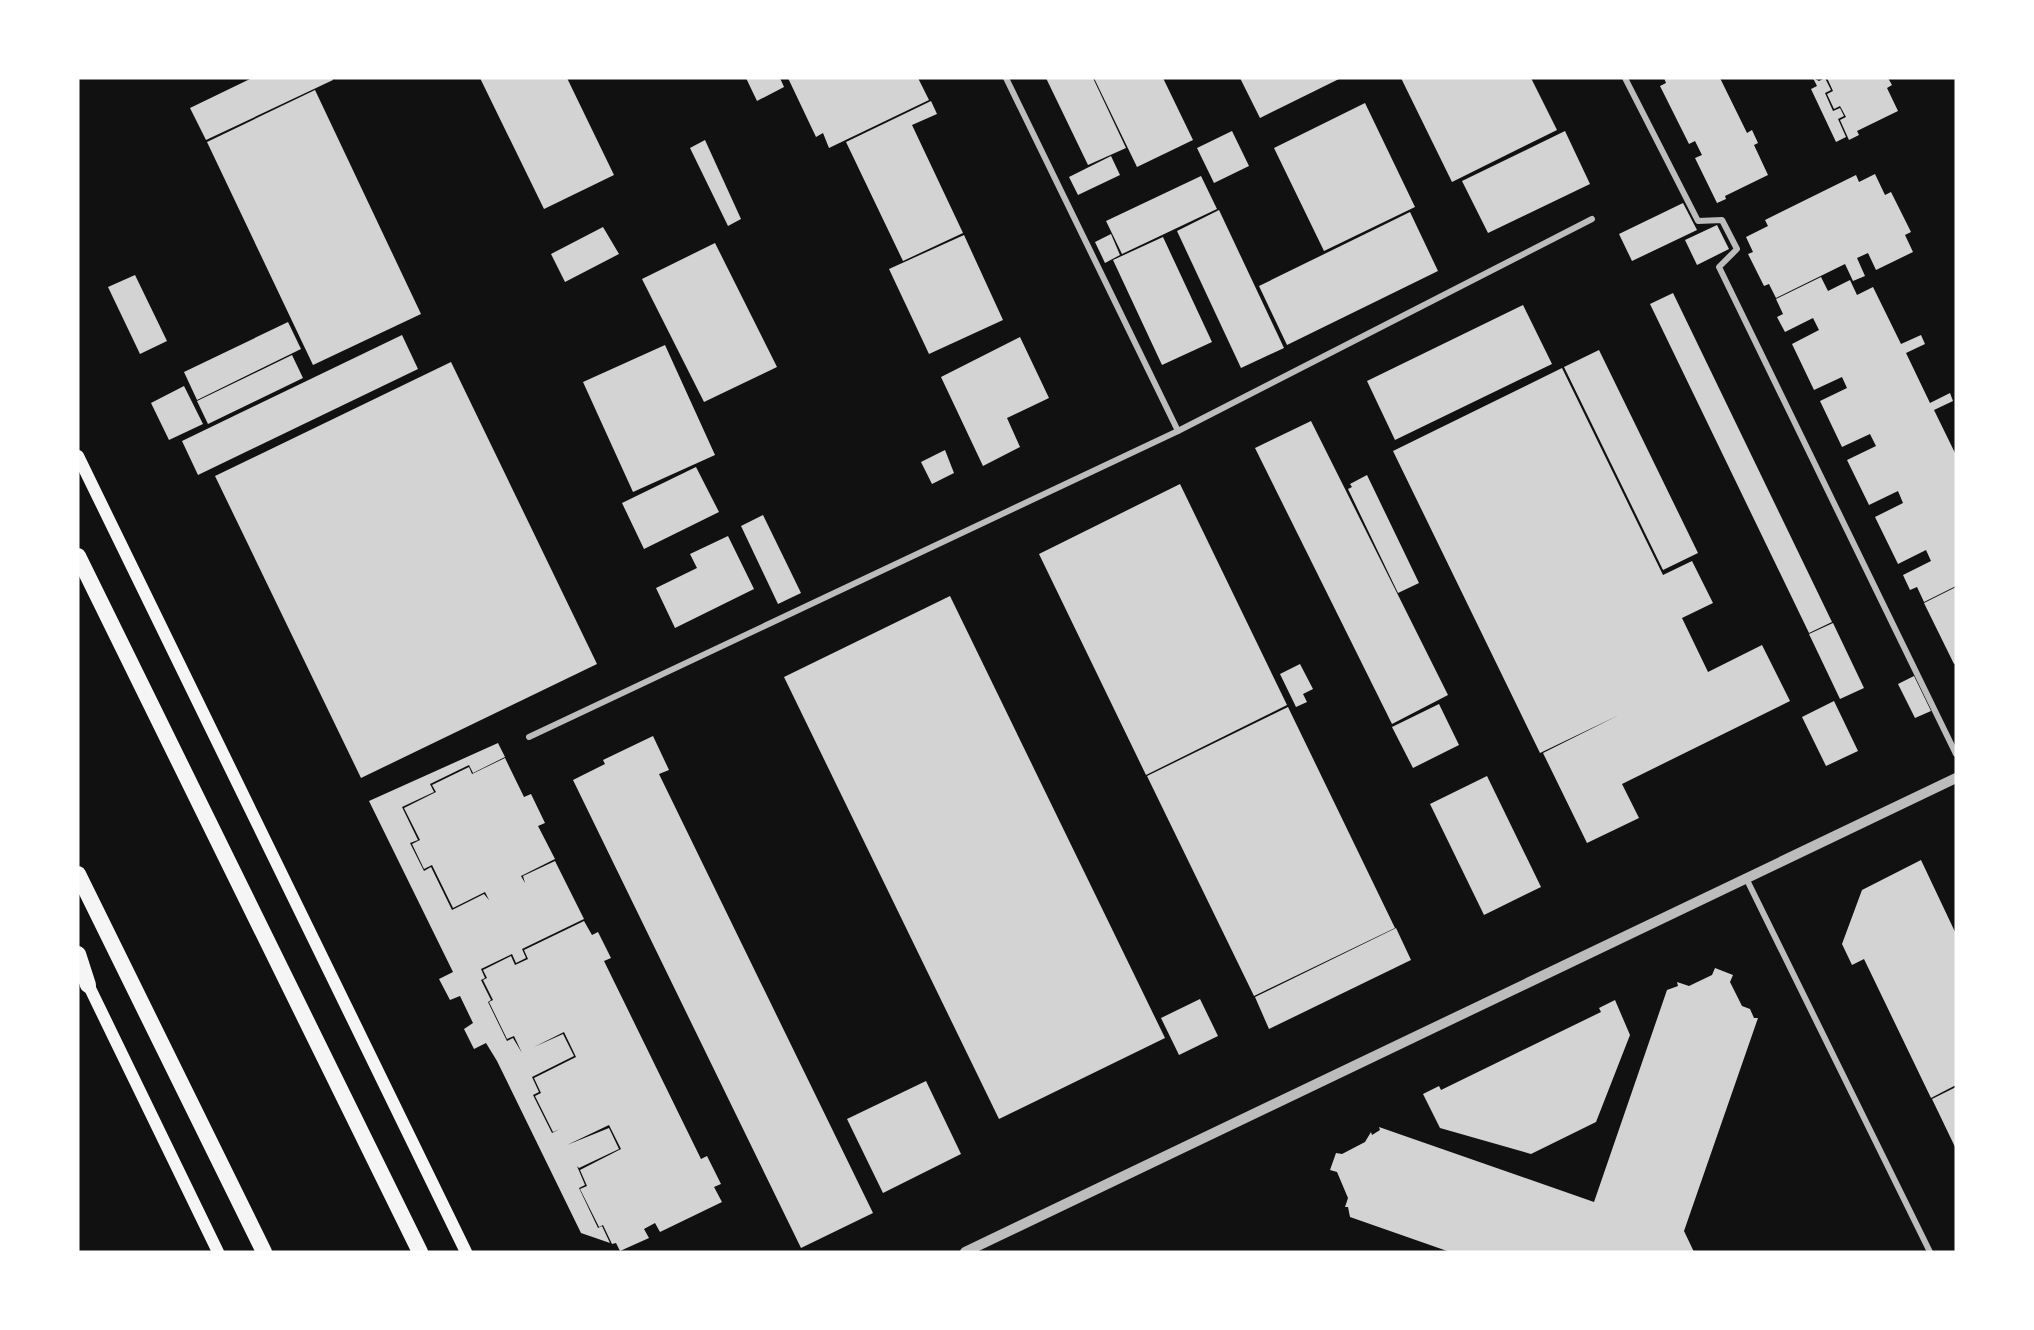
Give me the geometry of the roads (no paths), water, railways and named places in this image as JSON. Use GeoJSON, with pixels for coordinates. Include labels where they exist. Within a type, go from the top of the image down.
{"type":"FeatureCollection","features":[{"type":"Feature","properties":{"kind":"highway"},"geometry":{"type":"LineString","coordinates":[[78,556],[420,1252]]}},
{"type":"Feature","properties":{"kind":"highway"},"geometry":{"type":"LineString","coordinates":[[78,874],[264,1252]]}},
{"type":"Feature","properties":{"kind":"highway"},"geometry":{"type":"LineString","coordinates":[[78,954],[88,985]]}},
{"type":"Feature","properties":{"kind":"main road"},"geometry":{"type":"LineString","coordinates":[[78,456],[466,1252]]}},
{"type":"Feature","properties":{"kind":"main road"},"geometry":{"type":"LineString","coordinates":[[78,964],[218,1252]]}},
{"type":"Feature","properties":{"kind":"street"},"geometry":{"type":"LineString","coordinates":[[1006,78],[1178,431]]}},
{"type":"Feature","properties":{"kind":"street"},"geometry":{"type":"LineString","coordinates":[[1625,78],[1698,221],[1722,220],[1737,249],[1719,267],[1956,754]]}},
{"type":"Feature","properties":{"kind":"street"},"geometry":{"type":"LineString","coordinates":[[529,737],[1178,431],[1592,219]]}},
{"type":"Feature","properties":{"kind":"street"},"geometry":{"type":"LineString","coordinates":[[965,1252],[1956,778]]}},
{"type":"Feature","properties":{"kind":"street"},"geometry":{"type":"LineString","coordinates":[[1746,878],[1930,1252]]}}]}
